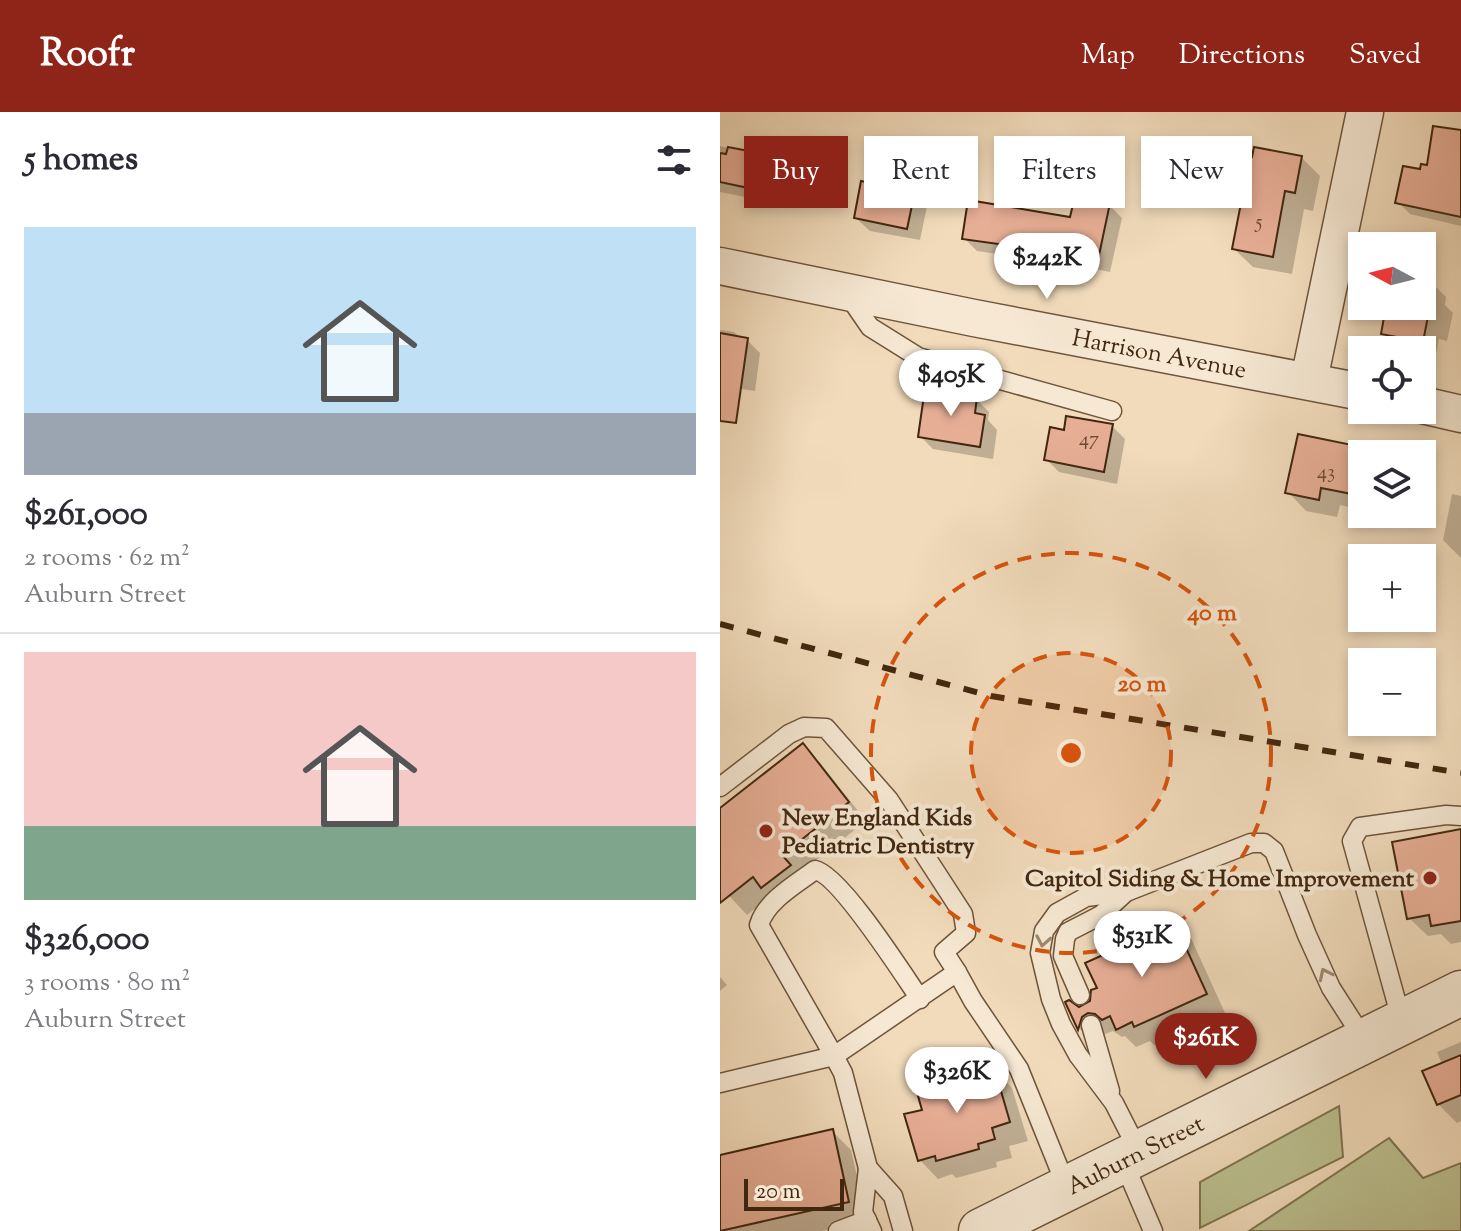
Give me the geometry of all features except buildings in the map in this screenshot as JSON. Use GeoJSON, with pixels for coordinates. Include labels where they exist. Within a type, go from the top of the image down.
{"type":"FeatureCollection","features":[{"type":"Feature","properties":{"kind":"street"},"geometry":{"type":"LineString","coordinates":[[1309,380],[1365,112]]}},
{"type":"Feature","properties":{"kind":"street","name":"Harrison Avenue"},"geometry":{"type":"LineString","coordinates":[[720,266],[1348,389]]}},
{"type":"Feature","properties":{"kind":"street"},"geometry":{"type":"LineString","coordinates":[[1436,408],[1461,414]]}},
{"type":"Feature","properties":{"kind":"street","name":"Auburn Street"},"geometry":{"type":"LineString","coordinates":[[981,1231],[1461,993]]}},
{"type":"Feature","properties":{"kind":"lane"},"geometry":{"type":"LineString","coordinates":[[846,292],[870,327],[918,357],[1112,411]]}},
{"type":"Feature","properties":{"kind":"lane"},"geometry":{"type":"LineString","coordinates":[[720,787],[789,734],[804,727],[826,728],[889,800],[963,914],[966,933],[944,952],[1019,1069],[1067,1188]]}},
{"type":"Feature","properties":{"kind":"lane"},"geometry":{"type":"LineString","coordinates":[[1384,1032],[1352,841],[1360,827],[1446,815],[1461,816]]}},
{"type":"Feature","properties":{"kind":"lane"},"geometry":{"type":"LineString","coordinates":[[1114,1103],[1078,1055],[1051,999],[1040,953],[1049,921],[1065,907],[1086,897],[1126,892],[1251,843],[1264,843],[1274,851],[1331,988],[1384,1032]]}},
{"type":"Feature","properties":{"kind":"lane"},"geometry":{"type":"LineString","coordinates":[[838,1231],[869,1226],[863,1212],[868,1168],[843,1073],[759,925],[762,916],[782,895],[815,870],[823,871],[857,909],[920,999]]}},
{"type":"Feature","properties":{"kind":"lane"},"geometry":{"type":"LineString","coordinates":[[1080,995],[1063,956],[1068,932],[1101,915],[1126,892]]}},
{"type":"Feature","properties":{"kind":"lane"},"geometry":{"type":"LineString","coordinates":[[720,1083],[834,1056],[957,972]]}},
{"type":"Feature","properties":{"kind":"lane"},"geometry":{"type":"LineString","coordinates":[[1091,1025],[1153,1231]]}},
{"type":"Feature","properties":{"kind":"lane"},"geometry":{"type":"LineString","coordinates":[[868,1168],[893,1196],[903,1231]]}},
{"type":"Feature","properties":{"kind":"green space"},"geometry":{"type":"Polygon","coordinates":[[[1339,1106],[1343,1157],[1200,1228],[1200,1182],[1339,1106]]]}},
{"type":"Feature","properties":{"kind":"green space"},"geometry":{"type":"Polygon","coordinates":[[[1389,1138],[1423,1178],[1461,1163],[1461,1231],[1249,1231],[1389,1138]]]}},
{"type":"Feature","properties":{"kind":"railway"},"geometry":{"type":"LineString","coordinates":[[720,624],[991,696],[1461,773]]}},
{"type":"Feature","properties":{"kind":"place","name":"New England Kids Pediatric Dentistry"},"geometry":{"type":"Point","coordinates":[766,831]}},
{"type":"Feature","properties":{"kind":"place","name":"Capitol Siding & Home Improvement"},"geometry":{"type":"Point","coordinates":[1430,878]}}]}
